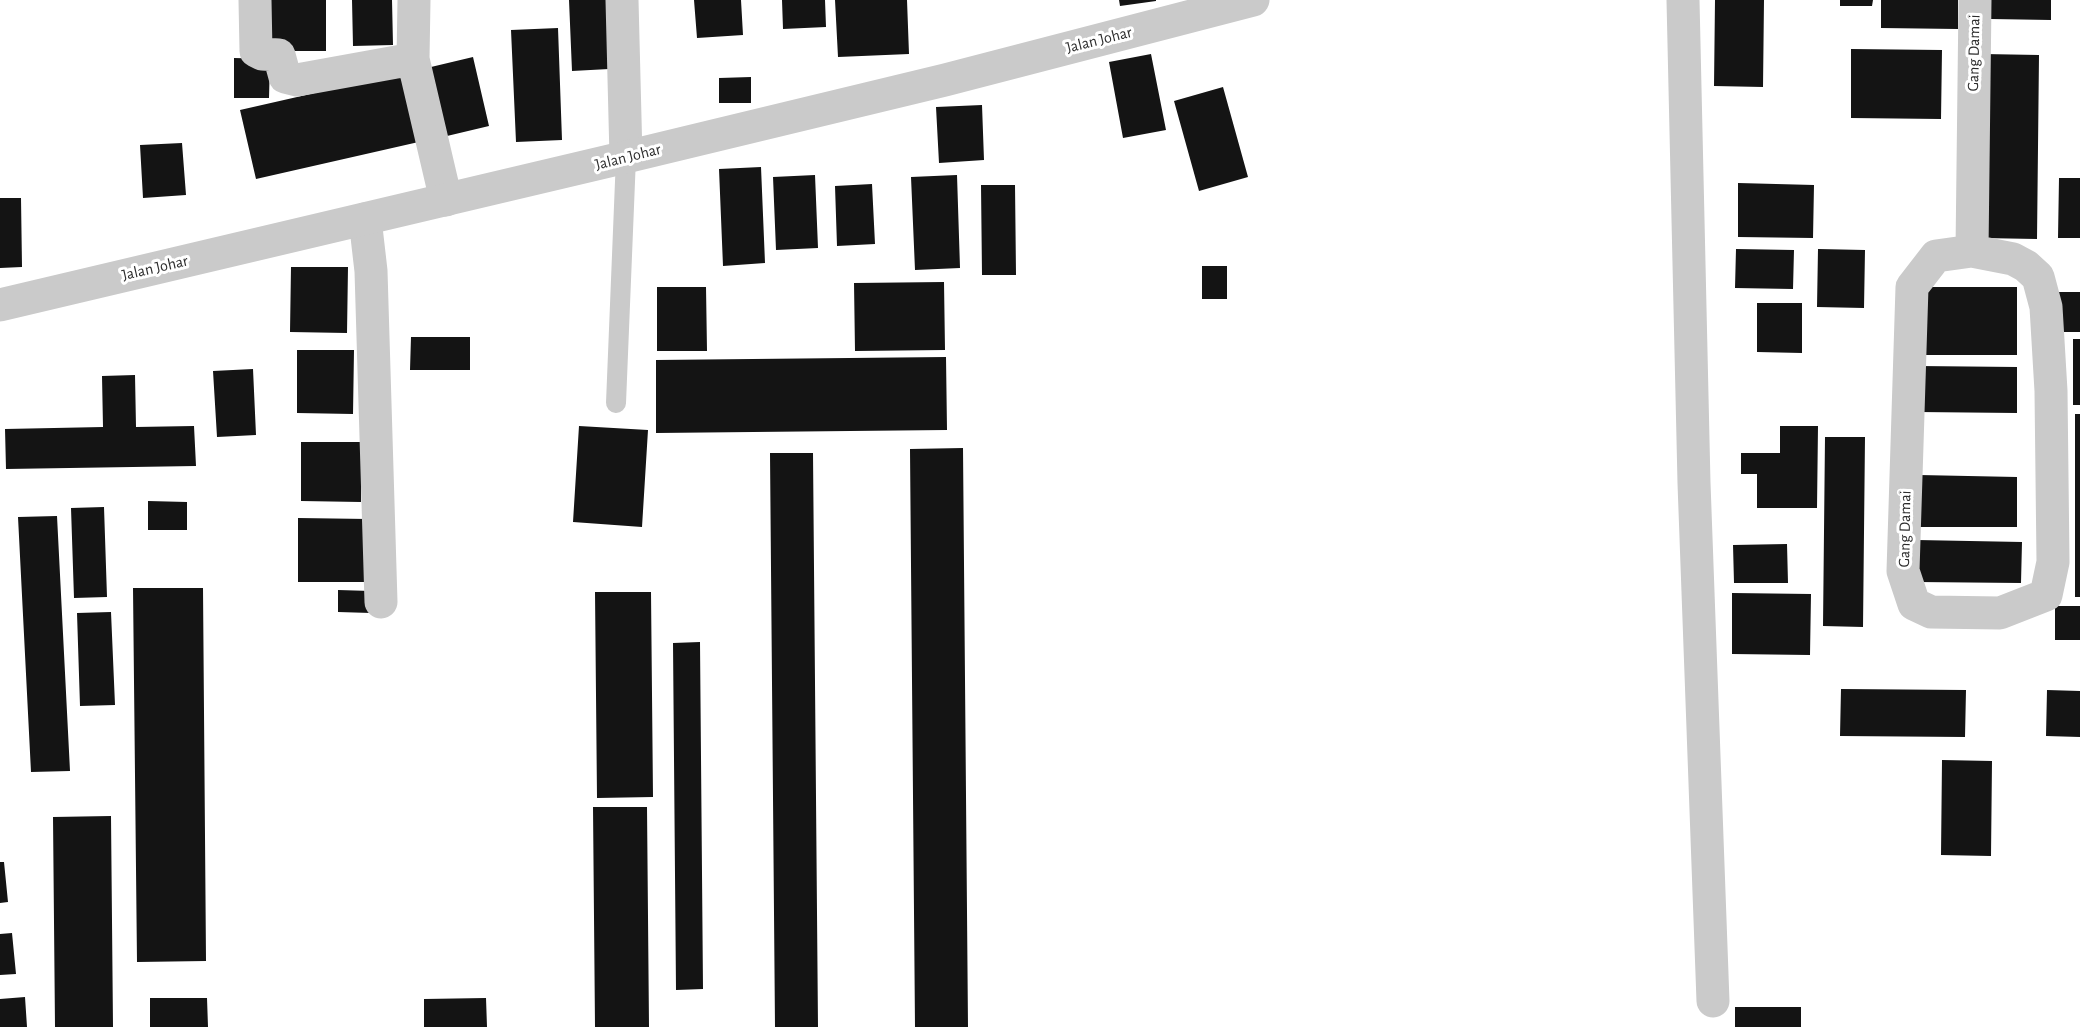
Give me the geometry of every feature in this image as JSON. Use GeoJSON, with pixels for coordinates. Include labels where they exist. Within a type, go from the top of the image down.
{"type":"FeatureCollection","features":[{"type":"Feature","properties":{"kind":"street"},"geometry":{"type":"LineString","coordinates":[[255,0],[256,51],[262,54],[279,55],[285,77],[297,80],[413,59]]}},
{"type":"Feature","properties":{"kind":"street"},"geometry":{"type":"LineString","coordinates":[[414,0],[413,59],[446,200]]}},
{"type":"Feature","properties":{"kind":"street"},"geometry":{"type":"LineString","coordinates":[[622,0],[626,158]]}},
{"type":"Feature","properties":{"kind":"street","name":"Jalan Johar"},"geometry":{"type":"LineString","coordinates":[[0,304],[626,158],[1185,9],[1253,0]]}},
{"type":"Feature","properties":{"kind":"street"},"geometry":{"type":"LineString","coordinates":[[1683,0],[1694,483],[1713,1001]]}},
{"type":"Feature","properties":{"kind":"street","name":"Gang Damai"},"geometry":{"type":"LineString","coordinates":[[1972,251],[1975,0]]}},
{"type":"Feature","properties":{"kind":"street"},"geometry":{"type":"LineString","coordinates":[[365,219],[371,271],[381,602]]}},
{"type":"Feature","properties":{"kind":"street","name":"Gang Damai"},"geometry":{"type":"LineString","coordinates":[[1972,251],[2013,258],[2026,266],[2037,278],[2046,307],[2051,391],[2053,562],[2046,595],[2000,613],[1931,612],[1914,604],[1903,571],[1912,287],[1936,256],[1972,251]]}},
{"type":"Feature","properties":{"kind":"lane"},"geometry":{"type":"LineString","coordinates":[[616,403],[626,158]]}},
{"type":"Feature","properties":{"kind":"building"},"geometry":{"type":"Polygon","coordinates":[[[267,0],[326,0],[326,51],[267,51],[267,0]]]}},
{"type":"Feature","properties":{"kind":"building"},"geometry":{"type":"Polygon","coordinates":[[[352,0],[392,0],[393,45],[353,46],[352,0]]]}},
{"type":"Feature","properties":{"kind":"building"},"geometry":{"type":"Polygon","coordinates":[[[569,0],[606,0],[609,69],[572,71],[569,0]]]}},
{"type":"Feature","properties":{"kind":"building"},"geometry":{"type":"Polygon","coordinates":[[[694,0],[741,0],[743,35],[697,38],[694,0]]]}},
{"type":"Feature","properties":{"kind":"building"},"geometry":{"type":"Polygon","coordinates":[[[782,0],[825,0],[826,27],[783,29],[782,0]]]}},
{"type":"Feature","properties":{"kind":"building"},"geometry":{"type":"Polygon","coordinates":[[[835,0],[907,0],[909,54],[838,57],[835,0]]]}},
{"type":"Feature","properties":{"kind":"building"},"geometry":{"type":"Polygon","coordinates":[[[1119,0],[1156,0],[1156,1],[1120,6],[1119,0]]]}},
{"type":"Feature","properties":{"kind":"building"},"geometry":{"type":"Polygon","coordinates":[[[1715,0],[1764,0],[1763,87],[1714,86],[1715,0]]]}},
{"type":"Feature","properties":{"kind":"building"},"geometry":{"type":"Polygon","coordinates":[[[1840,0],[1873,0],[1872,6],[1840,6],[1840,0]]]}},
{"type":"Feature","properties":{"kind":"building"},"geometry":{"type":"Polygon","coordinates":[[[1881,0],[1958,0],[1958,29],[1881,28],[1881,0]]]}},
{"type":"Feature","properties":{"kind":"building"},"geometry":{"type":"Polygon","coordinates":[[[1991,0],[2051,0],[2051,20],[1991,19],[1991,0]]]}},
{"type":"Feature","properties":{"kind":"building"},"geometry":{"type":"Polygon","coordinates":[[[558,28],[562,140],[516,142],[511,30],[558,28]]]}},
{"type":"Feature","properties":{"kind":"building"},"geometry":{"type":"Polygon","coordinates":[[[1851,49],[1942,50],[1941,119],[1851,118],[1851,49]]]}},
{"type":"Feature","properties":{"kind":"building"},"geometry":{"type":"Polygon","coordinates":[[[1151,54],[1166,130],[1123,138],[1109,62],[1151,54]]]}},
{"type":"Feature","properties":{"kind":"building"},"geometry":{"type":"Polygon","coordinates":[[[1983,54],[2039,55],[2037,239],[1981,238],[1983,54]]]}},
{"type":"Feature","properties":{"kind":"building"},"geometry":{"type":"Polygon","coordinates":[[[473,57],[489,126],[447,136],[431,67],[473,57]]]}},
{"type":"Feature","properties":{"kind":"building"},"geometry":{"type":"Polygon","coordinates":[[[234,58],[270,59],[269,98],[234,98],[234,58]]]}},
{"type":"Feature","properties":{"kind":"building"},"geometry":{"type":"Polygon","coordinates":[[[407,72],[423,141],[256,179],[240,110],[407,72]]]}},
{"type":"Feature","properties":{"kind":"building"},"geometry":{"type":"Polygon","coordinates":[[[751,77],[751,103],[719,103],[719,78],[751,77]]]}},
{"type":"Feature","properties":{"kind":"building"},"geometry":{"type":"Polygon","coordinates":[[[1223,87],[1248,177],[1199,191],[1174,101],[1223,87]]]}},
{"type":"Feature","properties":{"kind":"building"},"geometry":{"type":"Polygon","coordinates":[[[982,105],[984,160],[939,163],[936,107],[982,105]]]}},
{"type":"Feature","properties":{"kind":"building"},"geometry":{"type":"Polygon","coordinates":[[[182,143],[186,195],[143,198],[140,145],[182,143]]]}},
{"type":"Feature","properties":{"kind":"building"},"geometry":{"type":"Polygon","coordinates":[[[761,167],[765,263],[723,266],[719,169],[761,167]]]}},
{"type":"Feature","properties":{"kind":"building"},"geometry":{"type":"Polygon","coordinates":[[[815,175],[818,248],[776,250],[773,177],[815,175]]]}},
{"type":"Feature","properties":{"kind":"building"},"geometry":{"type":"Polygon","coordinates":[[[957,175],[960,268],[915,270],[911,177],[957,175]]]}},
{"type":"Feature","properties":{"kind":"building"},"geometry":{"type":"Polygon","coordinates":[[[2059,178],[2080,178],[2080,238],[2058,238],[2059,178]]]}},
{"type":"Feature","properties":{"kind":"building"},"geometry":{"type":"Polygon","coordinates":[[[1738,183],[1814,185],[1813,238],[1738,237],[1738,183]]]}},
{"type":"Feature","properties":{"kind":"building"},"geometry":{"type":"Polygon","coordinates":[[[872,184],[875,244],[837,246],[835,186],[872,184]]]}},
{"type":"Feature","properties":{"kind":"building"},"geometry":{"type":"Polygon","coordinates":[[[981,185],[1015,185],[1016,275],[982,275],[981,185]]]}},
{"type":"Feature","properties":{"kind":"building"},"geometry":{"type":"Polygon","coordinates":[[[0,198],[21,198],[22,267],[0,268],[0,198]]]}},
{"type":"Feature","properties":{"kind":"building"},"geometry":{"type":"Polygon","coordinates":[[[1736,249],[1794,250],[1793,289],[1735,288],[1736,249]]]}},
{"type":"Feature","properties":{"kind":"building"},"geometry":{"type":"Polygon","coordinates":[[[1818,249],[1865,250],[1864,308],[1817,307],[1818,249]]]}},
{"type":"Feature","properties":{"kind":"building"},"geometry":{"type":"Polygon","coordinates":[[[1202,266],[1227,266],[1227,299],[1202,299],[1202,266]]]}},
{"type":"Feature","properties":{"kind":"building"},"geometry":{"type":"Polygon","coordinates":[[[291,267],[348,267],[347,333],[290,332],[291,267]]]}},
{"type":"Feature","properties":{"kind":"building"},"geometry":{"type":"Polygon","coordinates":[[[944,282],[945,350],[855,351],[854,283],[944,282]]]}},
{"type":"Feature","properties":{"kind":"building"},"geometry":{"type":"Polygon","coordinates":[[[657,287],[706,287],[707,351],[657,351],[657,287]]]}},
{"type":"Feature","properties":{"kind":"building"},"geometry":{"type":"Polygon","coordinates":[[[1917,287],[2017,287],[2017,355],[1917,355],[1917,287]]]}},
{"type":"Feature","properties":{"kind":"building"},"geometry":{"type":"Polygon","coordinates":[[[2056,292],[2080,292],[2080,332],[2055,332],[2056,292]]]}},
{"type":"Feature","properties":{"kind":"building"},"geometry":{"type":"Polygon","coordinates":[[[1757,303],[1802,303],[1802,353],[1757,352],[1757,303]]]}},
{"type":"Feature","properties":{"kind":"building"},"geometry":{"type":"Polygon","coordinates":[[[411,337],[470,337],[470,370],[410,370],[411,337]]]}},
{"type":"Feature","properties":{"kind":"building"},"geometry":{"type":"Polygon","coordinates":[[[2073,339],[2080,339],[2080,405],[2073,405],[2073,339]]]}},
{"type":"Feature","properties":{"kind":"building"},"geometry":{"type":"Polygon","coordinates":[[[297,350],[354,350],[353,414],[297,413],[297,350]]]}},
{"type":"Feature","properties":{"kind":"building"},"geometry":{"type":"Polygon","coordinates":[[[946,357],[947,430],[656,433],[656,360],[946,357]]]}},
{"type":"Feature","properties":{"kind":"building"},"geometry":{"type":"Polygon","coordinates":[[[1918,366],[2017,367],[2017,413],[1918,412],[1918,366]]]}},
{"type":"Feature","properties":{"kind":"building"},"geometry":{"type":"Polygon","coordinates":[[[253,369],[256,435],[217,437],[213,371],[253,369]]]}},
{"type":"Feature","properties":{"kind":"building"},"geometry":{"type":"Polygon","coordinates":[[[135,375],[136,427],[194,426],[196,466],[6,469],[5,429],[103,427],[102,376],[135,375]]]}},
{"type":"Feature","properties":{"kind":"building"},"geometry":{"type":"Polygon","coordinates":[[[2075,414],[2080,414],[2080,597],[2075,597],[2075,414]]]}},
{"type":"Feature","properties":{"kind":"building"},"geometry":{"type":"Polygon","coordinates":[[[579,426],[648,430],[642,527],[573,522],[579,426]]]}},
{"type":"Feature","properties":{"kind":"building"},"geometry":{"type":"Polygon","coordinates":[[[1780,426],[1818,426],[1817,508],[1757,508],[1757,474],[1741,474],[1741,453],[1780,453],[1780,426]]]}},
{"type":"Feature","properties":{"kind":"building"},"geometry":{"type":"Polygon","coordinates":[[[1825,437],[1865,437],[1863,627],[1823,626],[1825,437]]]}},
{"type":"Feature","properties":{"kind":"building"},"geometry":{"type":"Polygon","coordinates":[[[301,442],[361,442],[361,502],[301,501],[301,442]]]}},
{"type":"Feature","properties":{"kind":"building"},"geometry":{"type":"Polygon","coordinates":[[[963,448],[968,1027],[915,1027],[910,449],[963,448]]]}},
{"type":"Feature","properties":{"kind":"building"},"geometry":{"type":"Polygon","coordinates":[[[770,453],[813,453],[818,1027],[775,1027],[770,453]]]}},
{"type":"Feature","properties":{"kind":"building"},"geometry":{"type":"Polygon","coordinates":[[[1919,475],[2017,477],[2017,527],[1918,527],[1919,475]]]}},
{"type":"Feature","properties":{"kind":"building"},"geometry":{"type":"Polygon","coordinates":[[[148,501],[187,502],[187,530],[148,530],[148,501]]]}},
{"type":"Feature","properties":{"kind":"building"},"geometry":{"type":"Polygon","coordinates":[[[104,507],[107,597],[74,598],[71,508],[104,507]]]}},
{"type":"Feature","properties":{"kind":"building"},"geometry":{"type":"Polygon","coordinates":[[[57,516],[70,771],[31,772],[18,517],[57,516]]]}},
{"type":"Feature","properties":{"kind":"building"},"geometry":{"type":"Polygon","coordinates":[[[298,518],[368,519],[367,582],[298,582],[298,518]]]}},
{"type":"Feature","properties":{"kind":"building"},"geometry":{"type":"Polygon","coordinates":[[[1917,540],[2022,542],[2021,583],[1917,582],[1917,540]]]}},
{"type":"Feature","properties":{"kind":"building"},"geometry":{"type":"Polygon","coordinates":[[[1787,544],[1788,583],[1734,583],[1733,545],[1787,544]]]}},
{"type":"Feature","properties":{"kind":"building"},"geometry":{"type":"Polygon","coordinates":[[[133,588],[203,588],[206,961],[137,962],[133,588]]]}},
{"type":"Feature","properties":{"kind":"building"},"geometry":{"type":"Polygon","coordinates":[[[338,590],[371,591],[371,613],[338,612],[338,590]]]}},
{"type":"Feature","properties":{"kind":"building"},"geometry":{"type":"Polygon","coordinates":[[[595,592],[651,592],[653,797],[597,798],[595,592]]]}},
{"type":"Feature","properties":{"kind":"building"},"geometry":{"type":"Polygon","coordinates":[[[1732,593],[1811,594],[1810,655],[1732,654],[1732,593]]]}},
{"type":"Feature","properties":{"kind":"building"},"geometry":{"type":"Polygon","coordinates":[[[2055,606],[2080,606],[2080,640],[2055,640],[2055,606]]]}},
{"type":"Feature","properties":{"kind":"building"},"geometry":{"type":"Polygon","coordinates":[[[111,612],[115,705],[80,706],[77,613],[111,612]]]}},
{"type":"Feature","properties":{"kind":"building"},"geometry":{"type":"Polygon","coordinates":[[[700,642],[703,989],[676,990],[673,643],[700,642]]]}},
{"type":"Feature","properties":{"kind":"building"},"geometry":{"type":"Polygon","coordinates":[[[1841,689],[1966,690],[1965,737],[1840,736],[1841,689]]]}},
{"type":"Feature","properties":{"kind":"building"},"geometry":{"type":"Polygon","coordinates":[[[2047,690],[2080,691],[2080,737],[2046,736],[2047,690]]]}},
{"type":"Feature","properties":{"kind":"building"},"geometry":{"type":"Polygon","coordinates":[[[1942,760],[1992,761],[1991,856],[1941,855],[1942,760]]]}},
{"type":"Feature","properties":{"kind":"building"},"geometry":{"type":"Polygon","coordinates":[[[593,807],[647,807],[649,1027],[595,1027],[593,807]]]}},
{"type":"Feature","properties":{"kind":"building"},"geometry":{"type":"Polygon","coordinates":[[[111,816],[113,1027],[55,1027],[53,817],[111,816]]]}},
{"type":"Feature","properties":{"kind":"building"},"geometry":{"type":"Polygon","coordinates":[[[0,862],[4,862],[8,902],[0,903],[0,862]]]}},
{"type":"Feature","properties":{"kind":"building"},"geometry":{"type":"Polygon","coordinates":[[[12,933],[16,974],[0,975],[0,934],[12,933]]]}},
{"type":"Feature","properties":{"kind":"building"},"geometry":{"type":"Polygon","coordinates":[[[25,997],[27,1027],[0,1027],[0,999],[25,997]]]}},
{"type":"Feature","properties":{"kind":"building"},"geometry":{"type":"Polygon","coordinates":[[[150,998],[207,998],[208,1027],[150,1027],[150,998]]]}},
{"type":"Feature","properties":{"kind":"building"},"geometry":{"type":"Polygon","coordinates":[[[486,998],[487,1027],[424,1027],[424,999],[486,998]]]}},
{"type":"Feature","properties":{"kind":"building"},"geometry":{"type":"Polygon","coordinates":[[[1735,1007],[1801,1007],[1801,1027],[1735,1027],[1735,1007]]]}}]}
